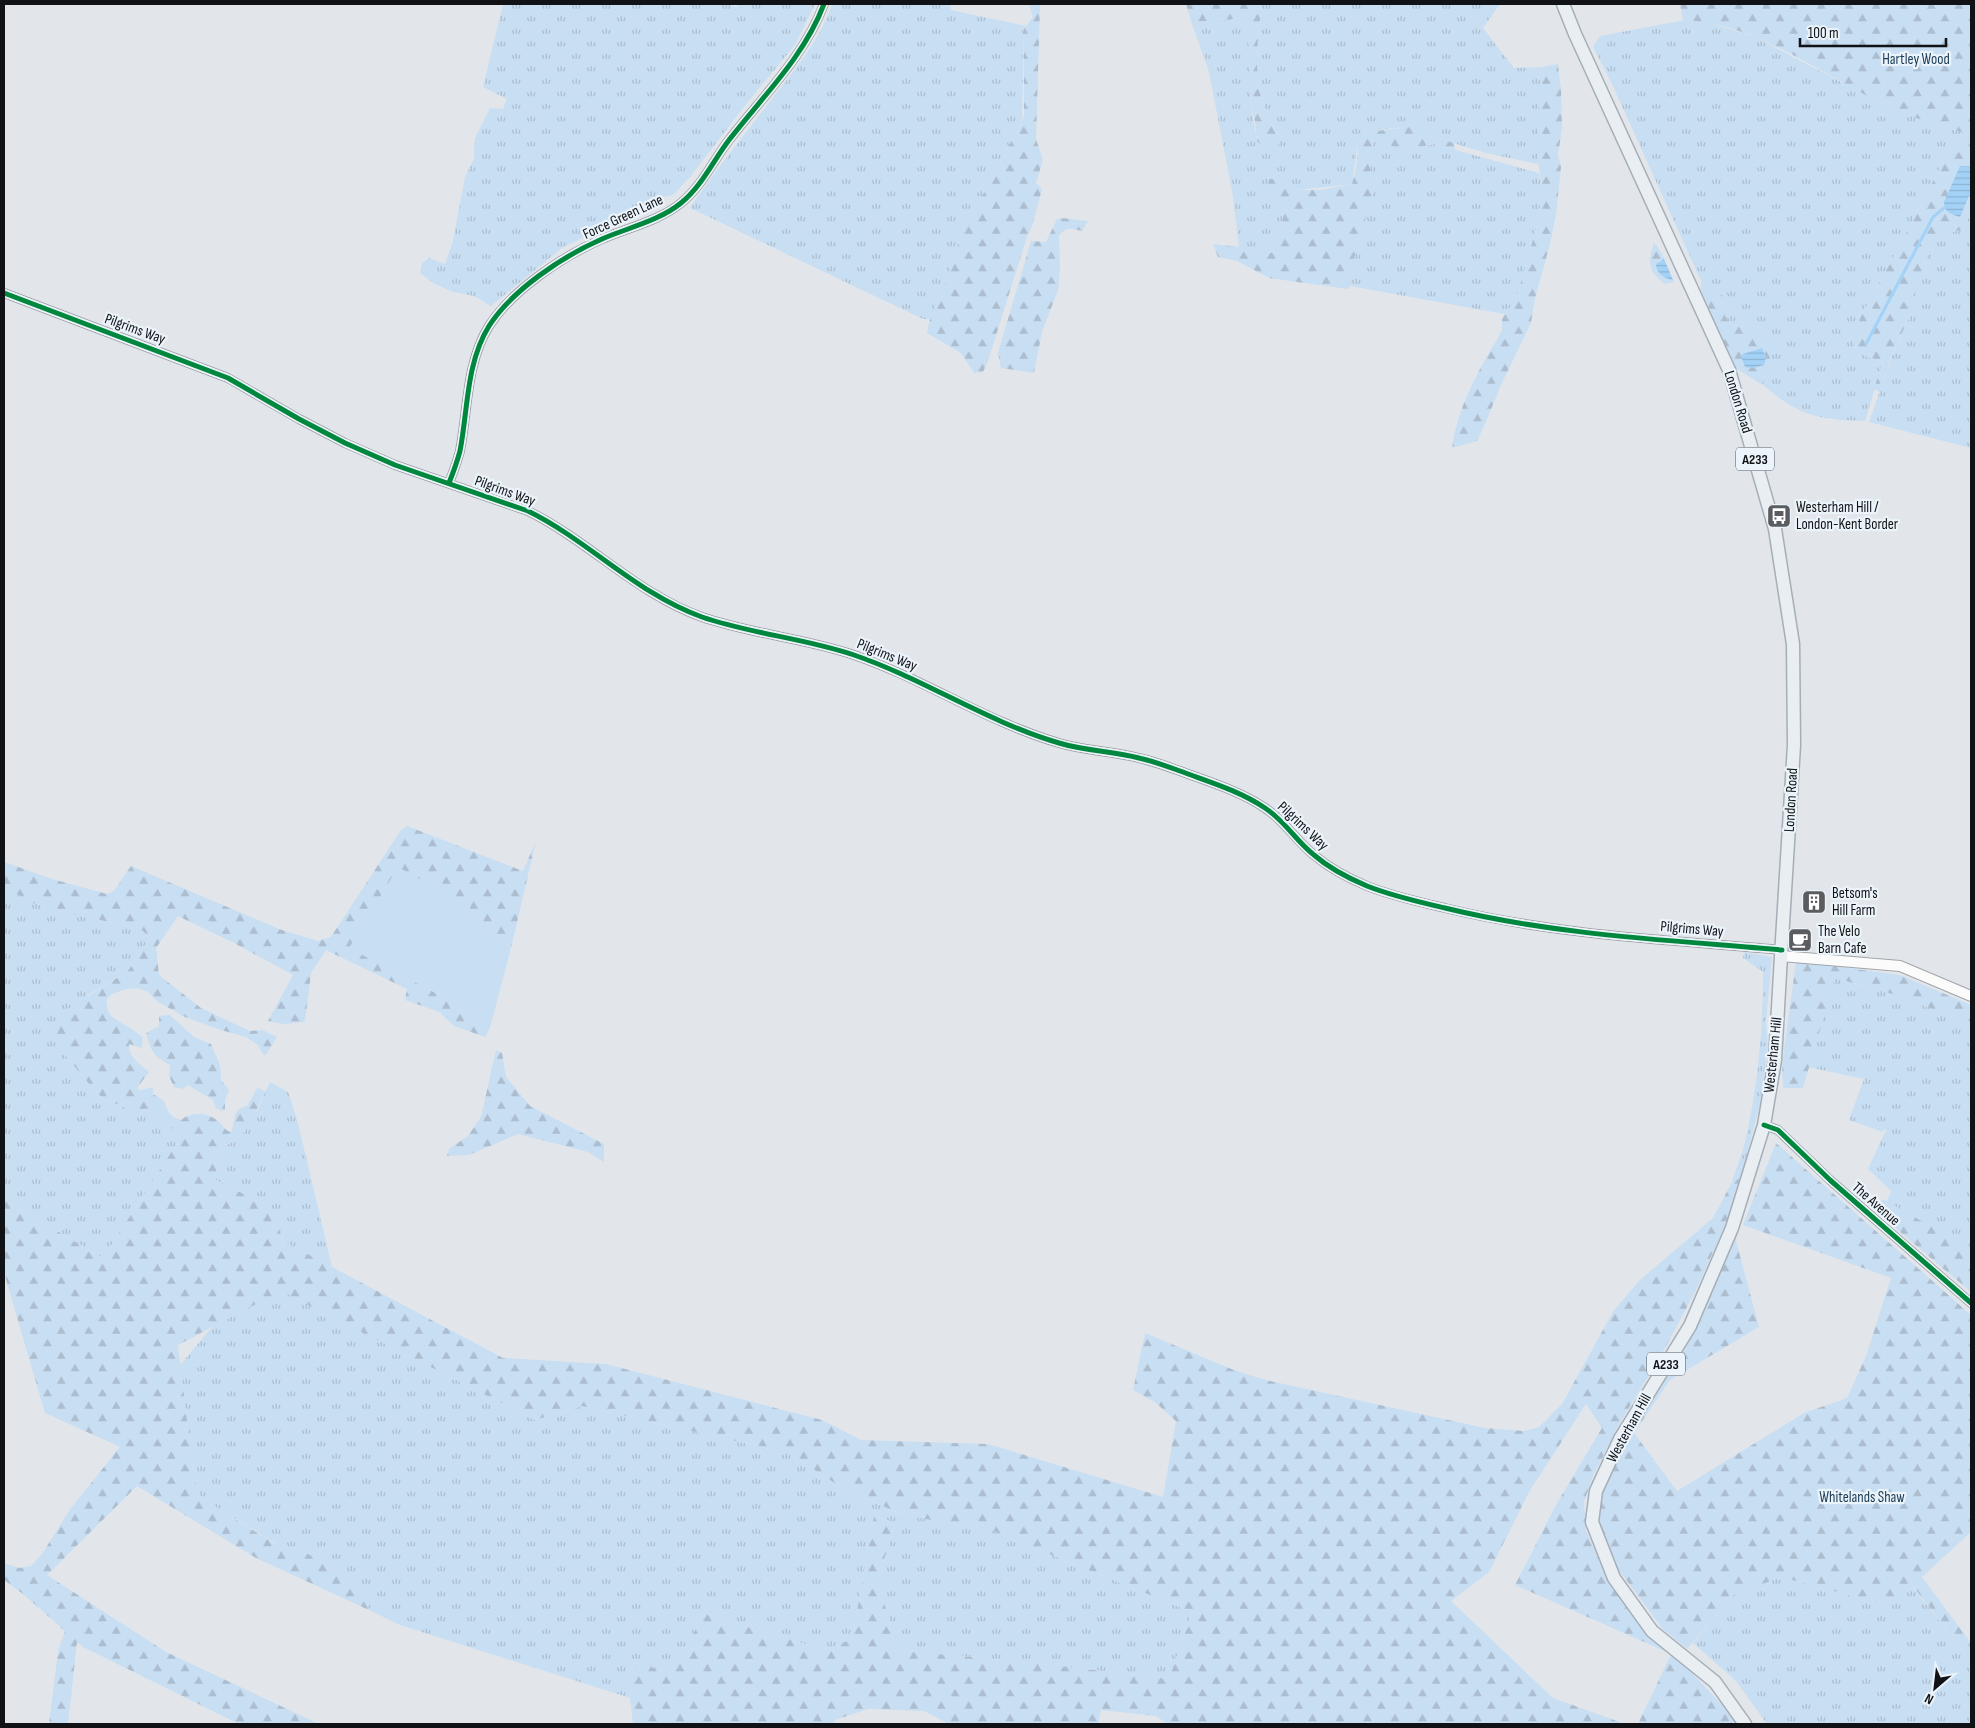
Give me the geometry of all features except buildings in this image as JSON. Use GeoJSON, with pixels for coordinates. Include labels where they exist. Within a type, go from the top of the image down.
{"type":"FeatureCollection","features":[{"type":"Feature","properties":{"kind":"main road","name":"London Road"},"geometry":{"type":"LineString","coordinates":[[1563,4],[1729,370],[1775,529],[1793,644],[1794,745],[1781,953]]}},
{"type":"Feature","properties":{"kind":"main road","name":"Westerham Hill"},"geometry":{"type":"LineString","coordinates":[[1745,1724],[1715,1682],[1652,1631],[1614,1578],[1592,1522],[1596,1491],[1620,1439],[1690,1326],[1732,1228],[1764,1126],[1775,1060],[1781,953]]}},
{"type":"Feature","properties":{"kind":"street","name":"Force Green Lane"},"geometry":{"type":"LineString","coordinates":[[449,483],[460,452],[476,356],[490,326],[519,293],[545,272],[570,256],[600,240],[659,216],[681,204],[804,46],[824,4]]}},
{"type":"Feature","properties":{"kind":"street","name":"Pilgrims Way"},"geometry":{"type":"LineString","coordinates":[[4,293],[228,378],[345,443],[395,465],[528,511],[548,521],[661,598],[702,616],[851,654],[903,674],[1014,727],[1062,744],[1139,758],[1236,792],[1274,814],[1313,854],[1338,872],[1368,886],[1402,898],[1460,912],[1562,930],[1900,966],[1971,996]]}},
{"type":"Feature","properties":{"kind":"street","name":"The Avenue"},"geometry":{"type":"LineString","coordinates":[[1764,1126],[1778,1130],[1830,1180],[1971,1303]]}},
{"type":"Feature","properties":{"kind":"green space"},"geometry":{"type":"Polygon","coordinates":[[[503,4],[726,4],[737,7],[738,4],[815,4],[795,45],[690,177],[673,195],[653,199],[639,215],[601,229],[562,248],[491,306],[474,296],[453,292],[433,283],[420,273],[422,263],[429,258],[445,264],[453,241],[465,177],[474,158],[475,138],[490,108],[503,109],[507,99],[483,87],[503,4]]]}},
{"type":"Feature","properties":{"kind":"green space"},"geometry":{"type":"Polygon","coordinates":[[[832,4],[950,4],[951,10],[1026,26],[1024,29],[1022,120],[1017,135],[1009,145],[988,187],[966,219],[948,275],[930,319],[923,319],[690,208],[718,168],[805,56],[827,18],[832,4]]]}},
{"type":"Feature","properties":{"kind":"green space"},"geometry":{"type":"Polygon","coordinates":[[[1029,4],[1040,4],[1036,139],[1043,160],[1036,183],[1042,189],[1033,224],[1027,237],[988,361],[983,372],[974,373],[961,353],[927,333],[930,319],[948,275],[966,219],[988,187],[1009,145],[1017,135],[1024,115],[1024,29],[1033,17],[1029,4]]]}},
{"type":"Feature","properties":{"kind":"green space"},"geometry":{"type":"Polygon","coordinates":[[[1186,4],[1262,4],[1257,56],[1258,73],[1264,106],[1270,122],[1280,137],[1278,147],[1266,149],[1257,141],[1255,121],[1251,107],[1248,25],[1241,18],[1219,21],[1191,21],[1186,4]]]}},
{"type":"Feature","properties":{"kind":"green space"},"geometry":{"type":"Polygon","coordinates":[[[1262,4],[1500,4],[1483,28],[1514,68],[1541,67],[1538,164],[1486,153],[1413,129],[1394,128],[1355,135],[1358,141],[1352,184],[1271,193],[1281,201],[1283,218],[1274,254],[1247,252],[1239,247],[1232,191],[1209,72],[1191,21],[1219,21],[1241,18],[1248,25],[1251,107],[1257,141],[1280,137],[1270,122],[1260,90],[1257,56],[1262,4]]]}},
{"type":"Feature","properties":{"kind":"green space","name":"Hartley Wood"},"geometry":{"type":"Polygon","coordinates":[[[1680,4],[1971,4],[1971,211],[1964,229],[1941,233],[1928,257],[1915,294],[1914,307],[1890,359],[1880,392],[1874,389],[1883,361],[1867,357],[1853,349],[1860,318],[1944,160],[1961,151],[1963,133],[1895,110],[1764,41],[1736,30],[1709,23],[1683,21],[1680,4]]]}},
{"type":"Feature","properties":{"kind":"green space"},"geometry":{"type":"Polygon","coordinates":[[[1685,20],[1700,20],[1755,37],[1895,110],[1963,133],[1961,151],[1944,160],[1860,318],[1867,357],[1883,361],[1865,421],[1828,418],[1800,411],[1763,385],[1766,373],[1756,326],[1740,327],[1730,323],[1723,310],[1722,296],[1701,281],[1612,84],[1593,47],[1600,36],[1685,20]]]}},
{"type":"Feature","properties":{"kind":"green space"},"geometry":{"type":"Polygon","coordinates":[[[1558,64],[1562,128],[1558,155],[1561,167],[1556,215],[1535,298],[1531,323],[1477,441],[1452,448],[1464,403],[1499,336],[1502,329],[1502,319],[1517,296],[1538,222],[1542,189],[1537,154],[1541,67],[1558,64]]]}},
{"type":"Feature","properties":{"kind":"green space"},"geometry":{"type":"Polygon","coordinates":[[[1408,127],[1454,143],[1455,150],[1434,144],[1404,150],[1395,149],[1383,138],[1373,138],[1370,178],[1377,177],[1353,262],[1348,289],[1269,278],[1237,261],[1218,257],[1213,244],[1239,247],[1247,252],[1274,253],[1283,218],[1281,201],[1271,193],[1268,179],[1287,178],[1294,190],[1320,190],[1352,184],[1357,152],[1354,134],[1408,127]]]}},
{"type":"Feature","properties":{"kind":"green space"},"geometry":{"type":"Polygon","coordinates":[[[1373,137],[1383,138],[1404,150],[1434,144],[1539,173],[1542,189],[1538,222],[1517,296],[1510,309],[1504,314],[1350,286],[1353,262],[1377,177],[1370,178],[1373,137]]]}},
{"type":"Feature","properties":{"kind":"green space"},"geometry":{"type":"Polygon","coordinates":[[[1971,211],[1971,448],[1869,422],[1892,356],[1914,307],[1915,294],[1928,257],[1941,233],[1964,229],[1971,211]]]}},
{"type":"Feature","properties":{"kind":"green space"},"geometry":{"type":"Polygon","coordinates":[[[1057,219],[1088,221],[1082,231],[1067,229],[1059,236],[1060,268],[1058,290],[1042,332],[1034,373],[1001,368],[998,353],[1031,241],[1046,242],[1057,219]]]}},
{"type":"Feature","properties":{"kind":"green space"},"geometry":{"type":"Polygon","coordinates":[[[1654,242],[1661,252],[1674,282],[1665,284],[1655,275],[1650,266],[1654,242]]]}},
{"type":"Feature","properties":{"kind":"green space"},"geometry":{"type":"Polygon","coordinates":[[[1701,281],[1723,296],[1723,310],[1730,323],[1738,327],[1756,326],[1768,341],[1770,354],[1763,385],[1735,368],[1701,290],[1701,281]]]}},
{"type":"Feature","properties":{"kind":"green space"},"geometry":{"type":"Polygon","coordinates":[[[407,826],[523,871],[536,841],[511,948],[463,902],[350,948],[453,1002],[490,1028],[485,1037],[454,1026],[439,1012],[405,1000],[407,989],[326,950],[311,973],[305,1022],[283,1024],[268,1021],[293,975],[234,943],[178,916],[156,948],[159,975],[201,1008],[250,1031],[263,1030],[277,1037],[266,1055],[263,1054],[258,1045],[246,1037],[185,1017],[158,1002],[148,992],[137,988],[126,989],[112,994],[106,1000],[107,1009],[112,1016],[143,1038],[142,1048],[129,1044],[130,1053],[149,1072],[137,1088],[141,1090],[153,1087],[153,1094],[164,1101],[172,1116],[181,1120],[195,1114],[210,1116],[231,1132],[236,1112],[242,1107],[247,1106],[258,1087],[265,1092],[245,1131],[239,1138],[226,1144],[214,1179],[273,1209],[283,1241],[503,1358],[606,1364],[822,1420],[861,1440],[988,1444],[1163,1497],[1176,1421],[1156,1403],[1133,1390],[1145,1333],[1236,1371],[1270,1381],[1485,1428],[1524,1431],[1539,1427],[1562,1404],[1614,1310],[1640,1280],[1713,1218],[1732,1182],[1741,1178],[1734,1205],[1696,1290],[1662,1354],[1621,1421],[1593,1476],[1584,1502],[1586,1531],[1611,1585],[1639,1624],[1667,1652],[1515,1585],[1557,1503],[1602,1428],[1586,1404],[1529,1492],[1489,1572],[1451,1601],[1553,1698],[1625,1724],[1168,1724],[1156,1716],[1101,1710],[1098,1724],[949,1724],[924,1711],[868,1709],[835,1720],[832,1724],[633,1724],[630,1698],[633,1663],[671,1672],[705,1614],[825,1650],[852,1639],[874,1516],[896,1523],[883,1563],[881,1591],[897,1650],[1052,1665],[1169,1679],[1192,1612],[990,1530],[903,1515],[844,1489],[788,1453],[582,1406],[535,1420],[281,1291],[178,1345],[194,1479],[201,1498],[275,1544],[308,1554],[360,1584],[369,1610],[256,1558],[137,1486],[47,1575],[166,1652],[319,1724],[239,1724],[83,1647],[77,1642],[68,1724],[49,1724],[58,1651],[65,1631],[4,1580],[4,1563],[19,1568],[31,1566],[42,1554],[71,1508],[120,1447],[45,1413],[4,1273],[4,1200],[103,1258],[181,1137],[156,1113],[143,1109],[131,1111],[118,1104],[107,1102],[93,1089],[59,1047],[53,1031],[54,1023],[63,1012],[128,971],[148,940],[147,935],[140,928],[75,915],[33,903],[4,888],[4,862],[52,879],[107,894],[114,891],[131,866],[279,929],[318,941],[331,937],[401,830],[407,826]]]}},
{"type":"Feature","properties":{"kind":"green space"},"geometry":{"type":"Polygon","coordinates":[[[398,867],[463,902],[511,948],[490,1028],[453,1002],[349,948],[398,867]]]}},
{"type":"Feature","properties":{"kind":"green space"},"geometry":{"type":"Polygon","coordinates":[[[7,887],[33,903],[75,915],[140,928],[147,935],[148,940],[128,971],[88,995],[53,1031],[59,1047],[93,1089],[107,1102],[118,1104],[131,1111],[143,1109],[156,1113],[181,1137],[103,1258],[4,1200],[4,888],[7,887]]]}},
{"type":"Feature","properties":{"kind":"green space"},"geometry":{"type":"Polygon","coordinates":[[[1744,952],[1772,957],[1766,1022],[1768,1047],[1760,1103],[1741,1178],[1732,1182],[1744,1147],[1750,1121],[1759,1057],[1762,1015],[1763,972],[1743,958],[1744,952]]]}},
{"type":"Feature","properties":{"kind":"green space"},"geometry":{"type":"Polygon","coordinates":[[[1796,961],[1900,975],[1971,1005],[1971,1024],[1896,995],[1835,978],[1803,1088],[1783,1088],[1782,1066],[1796,961]]]}},
{"type":"Feature","properties":{"kind":"green space"},"geometry":{"type":"Polygon","coordinates":[[[1834,978],[1896,995],[1971,1024],[1971,1237],[1967,1245],[1886,1204],[1891,1191],[1868,1169],[1886,1130],[1884,1129],[1883,1132],[1849,1120],[1864,1079],[1808,1067],[1834,978]]]}},
{"type":"Feature","properties":{"kind":"green space"},"geometry":{"type":"Polygon","coordinates":[[[170,1015],[194,1037],[211,1044],[219,1063],[221,1079],[229,1090],[225,1100],[225,1110],[221,1111],[216,1108],[213,1100],[188,1085],[183,1089],[174,1087],[169,1076],[170,1065],[156,1056],[151,1049],[146,1033],[159,1026],[159,1016],[170,1015]]]}},
{"type":"Feature","properties":{"kind":"green space"},"geometry":{"type":"Polygon","coordinates":[[[496,1050],[502,1053],[506,1077],[530,1106],[604,1144],[604,1162],[588,1152],[518,1134],[469,1155],[447,1156],[449,1149],[468,1136],[481,1117],[496,1050]]]}},
{"type":"Feature","properties":{"kind":"green space"},"geometry":{"type":"Polygon","coordinates":[[[270,1082],[288,1092],[298,1123],[332,1267],[283,1241],[273,1209],[214,1179],[225,1146],[241,1135],[247,1127],[258,1109],[270,1082]]]}},
{"type":"Feature","properties":{"kind":"green space","name":"Whitelands Shaw"},"geometry":{"type":"Polygon","coordinates":[[[1776,1143],[1971,1315],[1971,1532],[1922,1577],[1971,1643],[1971,1662],[1913,1586],[1890,1606],[1781,1577],[1733,1595],[1687,1649],[1662,1628],[1615,1565],[1599,1520],[1601,1490],[1624,1442],[1666,1374],[1680,1358],[1700,1322],[1735,1237],[1759,1327],[1670,1380],[1634,1433],[1677,1491],[1804,1413],[1847,1398],[1866,1356],[1891,1278],[1743,1225],[1776,1143]]]}},
{"type":"Feature","properties":{"kind":"green space"},"geometry":{"type":"Polygon","coordinates":[[[1883,1199],[1936,1228],[1958,1236],[1970,1239],[1971,1237],[1971,1292],[1874,1210],[1883,1199]]]}},
{"type":"Feature","properties":{"kind":"green space"},"geometry":{"type":"Polygon","coordinates":[[[281,1290],[535,1420],[582,1406],[788,1453],[844,1489],[900,1514],[990,1530],[1192,1612],[1169,1679],[1052,1665],[897,1650],[881,1591],[883,1563],[896,1523],[874,1516],[852,1639],[825,1650],[705,1614],[671,1672],[633,1663],[630,1698],[400,1625],[369,1610],[360,1584],[308,1554],[278,1545],[201,1498],[194,1479],[180,1365],[213,1326],[281,1290]]]}},
{"type":"Feature","properties":{"kind":"green space"},"geometry":{"type":"Polygon","coordinates":[[[1781,1577],[1890,1606],[1912,1586],[1971,1662],[1971,1724],[1767,1724],[1736,1681],[1693,1643],[1733,1595],[1781,1577]]]}},
{"type":"Feature","properties":{"kind":"green space"},"geometry":{"type":"Polygon","coordinates":[[[1672,1652],[1740,1724],[1638,1724],[1672,1652]]]}},
{"type":"Feature","properties":{"kind":"water"},"geometry":{"type":"Polygon","coordinates":[[[1960,166],[1971,166],[1971,191],[1960,217],[1947,211],[1944,202],[1960,166]]]}},
{"type":"Feature","properties":{"kind":"water"},"geometry":{"type":"Polygon","coordinates":[[[1664,259],[1673,280],[1664,277],[1657,270],[1656,264],[1664,259]]]}},
{"type":"Feature","properties":{"kind":"water"},"geometry":{"type":"Polygon","coordinates":[[[1762,348],[1766,357],[1764,365],[1753,368],[1745,367],[1741,356],[1762,348]]]}},
{"type":"Feature","properties":{"kind":"waterway"},"geometry":{"type":"LineString","coordinates":[[1866,344],[1933,217],[1944,208]]}},
{"type":"Feature","properties":{"kind":"cycle path"},"geometry":{"type":"LineString","coordinates":[[449,483],[460,451],[469,387],[476,355],[481,340],[499,313],[525,287],[571,255],[602,239],[663,215],[681,203],[695,189],[729,140],[794,59],[816,23],[824,4]]}},
{"type":"Feature","properties":{"kind":"cycle path"},"geometry":{"type":"LineString","coordinates":[[4,293],[228,378],[345,443],[395,465],[528,511],[572,537],[656,595],[702,617],[739,628],[816,644],[854,655],[1032,734],[1069,746],[1146,760],[1229,789],[1272,813],[1326,864],[1353,880],[1376,890],[1445,908],[1528,925],[1570,931],[1782,950]]}},
{"type":"Feature","properties":{"kind":"cycle path"},"geometry":{"type":"LineString","coordinates":[[1764,1125],[1778,1130],[1830,1180],[1971,1303]]}},
{"type":"Feature","properties":{"kind":"place","name":"Westerham Hill / London-Kent Border"},"geometry":{"type":"Point","coordinates":[1779,516]}},
{"type":"Feature","properties":{"kind":"place","name":"Betsom's Hill Farm"},"geometry":{"type":"Point","coordinates":[1814,902]}},
{"type":"Feature","properties":{"kind":"place","name":"The Velo Barn Cafe"},"geometry":{"type":"Point","coordinates":[1800,940]}}]}
